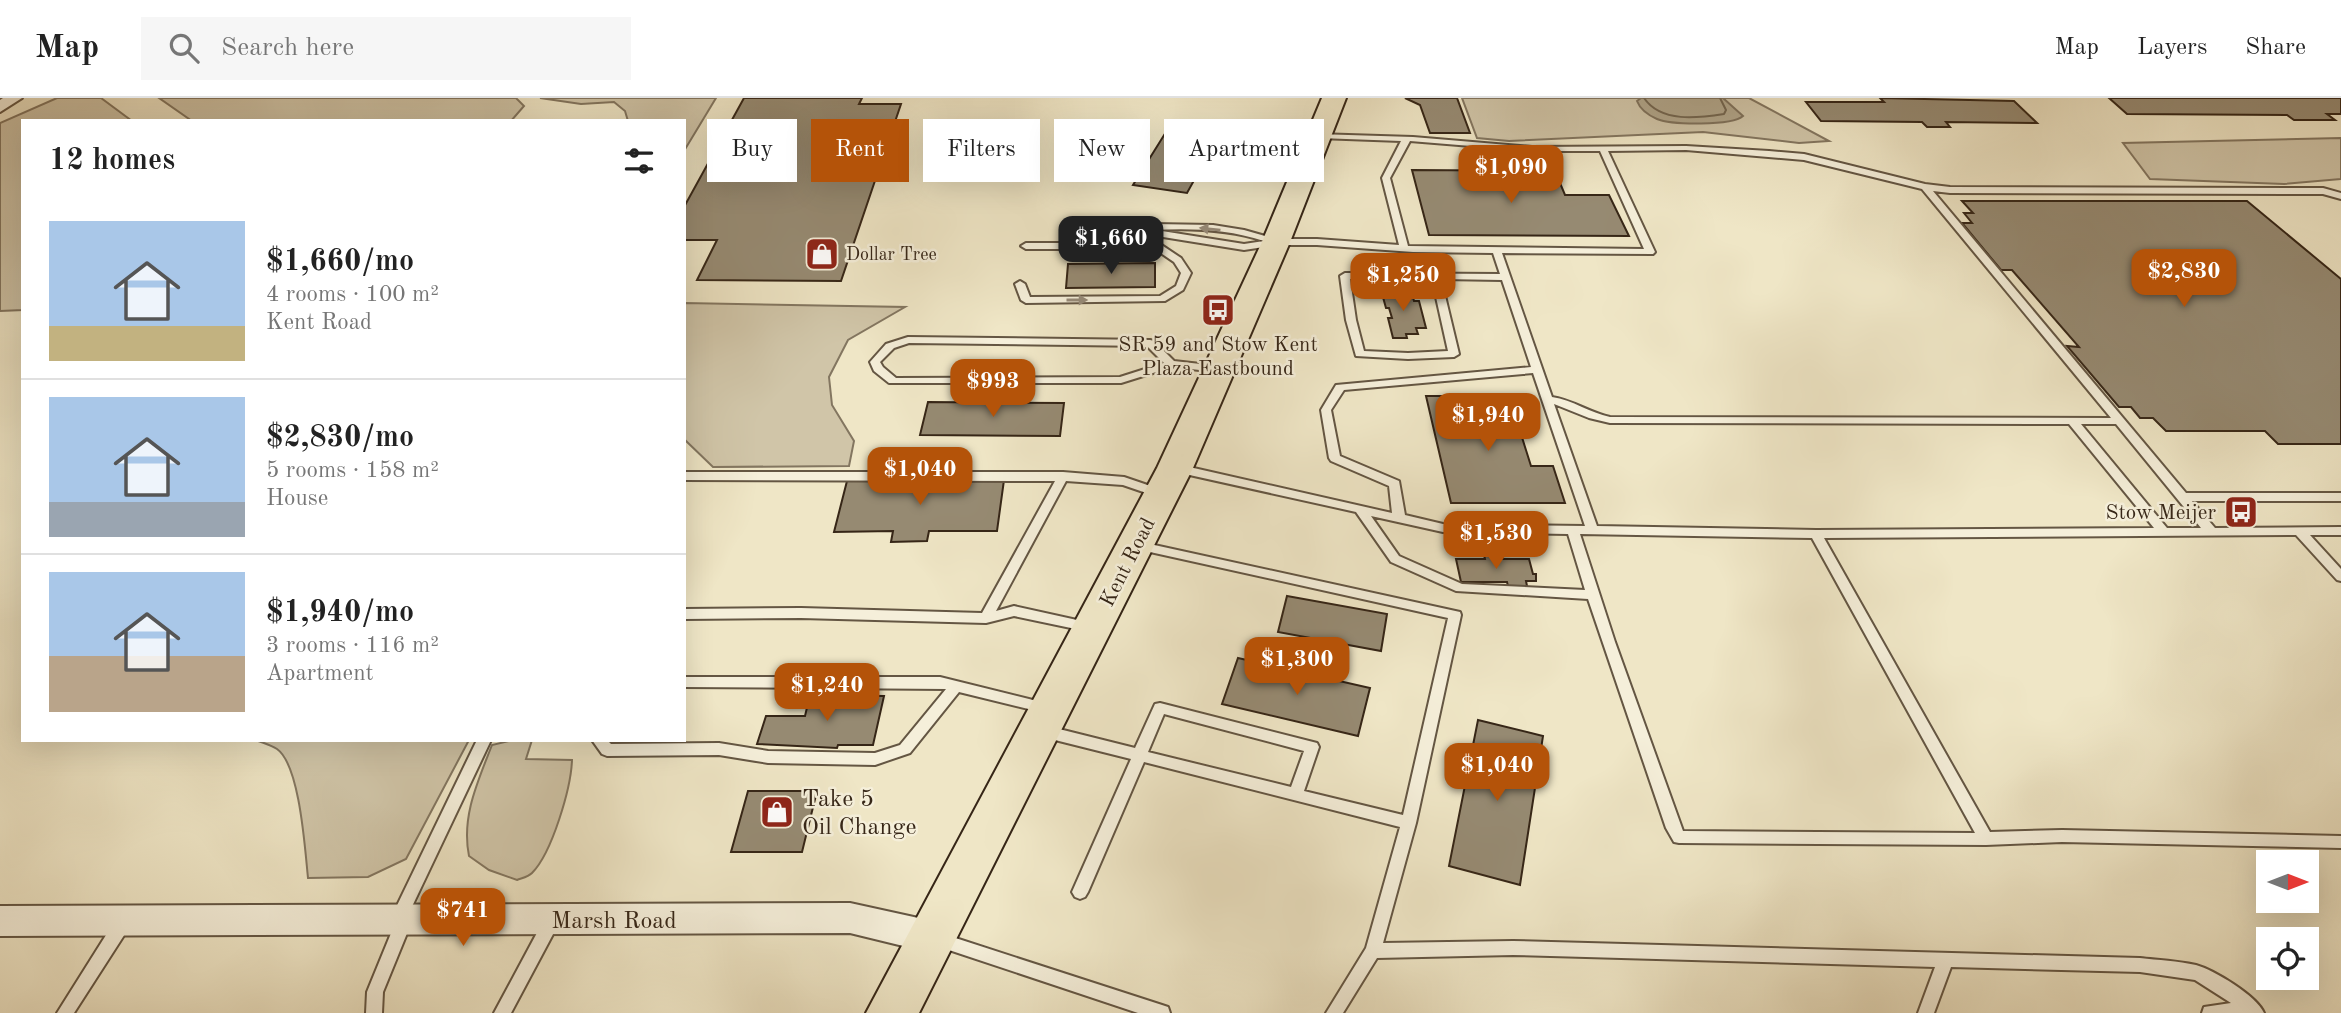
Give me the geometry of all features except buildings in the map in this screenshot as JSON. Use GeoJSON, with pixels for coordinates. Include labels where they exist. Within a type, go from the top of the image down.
{"type":"FeatureCollection","features":[{"type":"Feature","properties":{"kind":"main road","name":"Kent Road"},"geometry":{"type":"LineString","coordinates":[[1324,123],[1334,98]]}},
{"type":"Feature","properties":{"kind":"main road","name":"Kent Road"},"geometry":{"type":"LineString","coordinates":[[892,1013],[1168,481],[1300,182]]}},
{"type":"Feature","properties":{"kind":"street"},"geometry":{"type":"LineString","coordinates":[[0,107],[14,98]]}},
{"type":"Feature","properties":{"kind":"street","name":"Marsh Road"},"geometry":{"type":"LineString","coordinates":[[0,921],[850,918],[932,937]]}},
{"type":"Feature","properties":{"kind":"lane"},"geometry":{"type":"LineString","coordinates":[[1324,136],[1406,139],[1532,149],[1686,148],[1769,153],[1804,157],[1925,187],[1964,190],[2323,191],[2341,196]]}},
{"type":"Feature","properties":{"kind":"lane"},"geometry":{"type":"LineString","coordinates":[[1404,248],[1385,182],[1392,162],[1404,150],[1406,139]]}},
{"type":"Feature","properties":{"kind":"lane"},"geometry":{"type":"LineString","coordinates":[[1276,242],[1251,233],[1181,225],[1124,228],[1244,247],[1276,242],[1317,242],[1497,251],[1650,252],[1603,149]]}},
{"type":"Feature","properties":{"kind":"lane"},"geometry":{"type":"LineString","coordinates":[[1925,187],[2210,530]]}},
{"type":"Feature","properties":{"kind":"lane"},"geometry":{"type":"LineString","coordinates":[[1026,246],[1133,246],[1151,242],[1161,234]]}},
{"type":"Feature","properties":{"kind":"lane"},"geometry":{"type":"LineString","coordinates":[[1020,284],[1026,300],[1162,299],[1180,288],[1186,273],[1178,260],[1151,242]]}},
{"type":"Feature","properties":{"kind":"lane"},"geometry":{"type":"LineString","coordinates":[[1497,251],[1592,530]]}},
{"type":"Feature","properties":{"kind":"lane"},"geometry":{"type":"LineString","coordinates":[[1436,277],[1454,354],[1360,354],[1351,320],[1345,276],[1506,276]]}},
{"type":"Feature","properties":{"kind":"lane"},"geometry":{"type":"LineString","coordinates":[[1171,364],[1150,343],[908,340],[890,346],[875,362],[878,369],[893,381],[1121,380],[1171,364],[1218,369]]}},
{"type":"Feature","properties":{"kind":"lane"},"geometry":{"type":"LineString","coordinates":[[1399,519],[1395,484],[1335,458],[1326,410],[1340,387],[1537,370]]}},
{"type":"Feature","properties":{"kind":"lane"},"geometry":{"type":"LineString","coordinates":[[1547,400],[1564,401],[1594,419],[1610,420],[2119,421]]}},
{"type":"Feature","properties":{"kind":"lane"},"geometry":{"type":"LineString","coordinates":[[2072,421],[2163,531]]}},
{"type":"Feature","properties":{"kind":"lane"},"geometry":{"type":"LineString","coordinates":[[686,476],[1063,476],[1168,481],[1361,511],[1443,528],[1816,534],[2341,531]]}},
{"type":"Feature","properties":{"kind":"lane"},"geometry":{"type":"LineString","coordinates":[[986,618],[1063,476]]}},
{"type":"Feature","properties":{"kind":"lane"},"geometry":{"type":"LineString","coordinates":[[2182,497],[2341,497]]}},
{"type":"Feature","properties":{"kind":"lane"},"geometry":{"type":"LineString","coordinates":[[1361,511],[1395,559],[1440,582],[1460,588],[1593,595]]}},
{"type":"Feature","properties":{"kind":"lane"},"geometry":{"type":"LineString","coordinates":[[1573,530],[1673,828],[1679,837],[1986,839],[2063,836],[2341,842]]}},
{"type":"Feature","properties":{"kind":"lane"},"geometry":{"type":"LineString","coordinates":[[2299,531],[2341,577]]}},
{"type":"Feature","properties":{"kind":"lane"},"geometry":{"type":"LineString","coordinates":[[1816,534],[1986,839]]}},
{"type":"Feature","properties":{"kind":"lane"},"geometry":{"type":"LineString","coordinates":[[1136,545],[1455,615],[1409,823],[1373,951],[1334,1013]]}},
{"type":"Feature","properties":{"kind":"lane"},"geometry":{"type":"LineString","coordinates":[[686,614],[801,613],[986,618],[1014,611],[1093,628]]}},
{"type":"Feature","properties":{"kind":"lane"},"geometry":{"type":"LineString","coordinates":[[686,682],[940,682],[1139,756],[1409,823]]}},
{"type":"Feature","properties":{"kind":"lane"},"geometry":{"type":"LineString","coordinates":[[601,742],[607,750],[719,749],[768,757],[875,759],[905,749],[956,686]]}},
{"type":"Feature","properties":{"kind":"lane"},"geometry":{"type":"LineString","coordinates":[[1080,892],[1160,708],[1312,747],[1295,795]]}},
{"type":"Feature","properties":{"kind":"lane"},"geometry":{"type":"LineString","coordinates":[[374,1013],[375,992],[401,921],[483,742]]}},
{"type":"Feature","properties":{"kind":"lane"},"geometry":{"type":"LineString","coordinates":[[65,1013],[124,921]]}},
{"type":"Feature","properties":{"kind":"lane"},"geometry":{"type":"LineString","coordinates":[[502,1013],[552,921]]}},
{"type":"Feature","properties":{"kind":"lane"},"geometry":{"type":"LineString","coordinates":[[932,937],[1163,1013]]}},
{"type":"Feature","properties":{"kind":"lane"},"geometry":{"type":"LineString","coordinates":[[1373,951],[1541,949],[1945,962],[2140,965],[2197,973],[2230,991],[2253,1011]]}},
{"type":"Feature","properties":{"kind":"lane"},"geometry":{"type":"LineString","coordinates":[[1926,1013],[1945,962]]}},
{"type":"Feature","properties":{"kind":"lane"},"geometry":{"type":"LineString","coordinates":[[2210,1013],[2253,1011]]}},
{"type":"Feature","properties":{"kind":"shaded area"},"geometry":{"type":"Polygon","coordinates":[[[57,98],[101,98],[129,119],[21,119],[21,310],[0,311],[0,123],[57,98]]]}},
{"type":"Feature","properties":{"kind":"shaded area"},"geometry":{"type":"Polygon","coordinates":[[[159,98],[516,98],[524,106],[513,119],[189,119],[159,98]]]}},
{"type":"Feature","properties":{"kind":"shaded area"},"geometry":{"type":"Polygon","coordinates":[[[540,98],[716,98],[686,148],[686,119],[627,119],[625,111],[614,102],[581,104],[540,98]]]}},
{"type":"Feature","properties":{"kind":"shaded area"},"geometry":{"type":"Polygon","coordinates":[[[1462,98],[1749,98],[1829,141],[1799,143],[1703,132],[1509,141],[1477,138],[1462,98]]]}},
{"type":"Feature","properties":{"kind":"shaded area"},"geometry":{"type":"Polygon","coordinates":[[[2341,138],[2341,179],[2284,184],[2150,179],[2123,143],[2341,138]]]}},
{"type":"Feature","properties":{"kind":"shaded area"},"geometry":{"type":"Polygon","coordinates":[[[686,303],[905,307],[848,340],[829,377],[832,405],[854,441],[849,466],[713,467],[686,441],[686,303]]]}},
{"type":"Feature","properties":{"kind":"shaded area"},"geometry":{"type":"Polygon","coordinates":[[[262,742],[468,742],[406,859],[368,877],[308,878],[296,789],[285,758],[270,745],[262,742]]]}},
{"type":"Feature","properties":{"kind":"shaded area"},"geometry":{"type":"Polygon","coordinates":[[[531,742],[526,759],[572,760],[564,803],[547,851],[532,873],[517,880],[489,870],[469,856],[469,813],[492,745],[531,742]]]}},
{"type":"Feature","properties":{"kind":"water"},"geometry":{"type":"Polygon","coordinates":[[[1641,98],[1723,98],[1743,116],[1715,123],[1664,121],[1642,109],[1637,101],[1641,98]]]}},
{"type":"Feature","properties":{"kind":"place","name":"Dollar Tree"},"geometry":{"type":"Point","coordinates":[822,254]}},
{"type":"Feature","properties":{"kind":"place","name":"SR 59 and Stow Kent Plaza Eastbound"},"geometry":{"type":"Point","coordinates":[1218,310]}},
{"type":"Feature","properties":{"kind":"place","name":"Stow Meijer"},"geometry":{"type":"Point","coordinates":[2241,512]}},
{"type":"Feature","properties":{"kind":"place","name":"Take 5 Oil Change"},"geometry":{"type":"Point","coordinates":[777,812]}}]}
